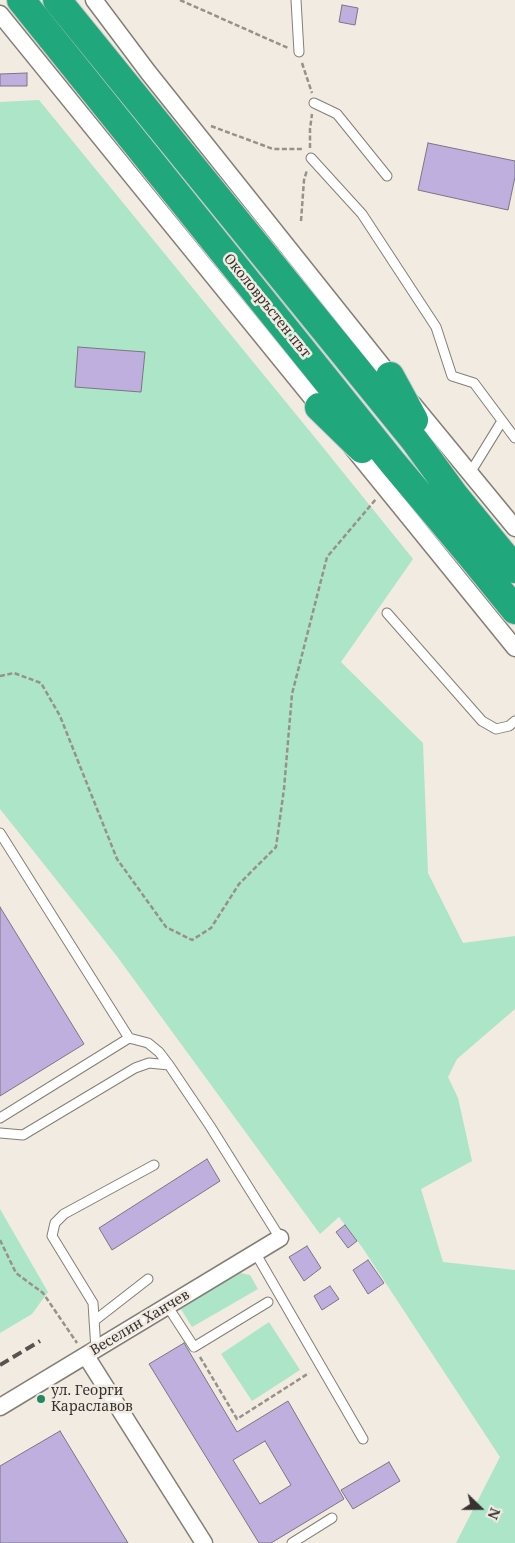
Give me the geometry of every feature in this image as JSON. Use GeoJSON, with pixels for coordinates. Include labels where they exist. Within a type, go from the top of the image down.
{"type":"FeatureCollection","features":[{"type":"Feature","properties":{"kind":"highway","name":"Околовръстен път"},"geometry":{"type":"LineString","coordinates":[[21,0],[392,462],[515,610]]}},
{"type":"Feature","properties":{"kind":"highway"},"geometry":{"type":"LineString","coordinates":[[57,0],[403,426],[455,496],[515,569]]}},
{"type":"Feature","properties":{"kind":"highway"},"geometry":{"type":"LineString","coordinates":[[390,376],[455,496]]}},
{"type":"Feature","properties":{"kind":"highway"},"geometry":{"type":"LineString","coordinates":[[319,407],[472,557]]}},
{"type":"Feature","properties":{"kind":"street"},"geometry":{"type":"LineString","coordinates":[[94,0],[148,72],[390,376],[515,528]]}},
{"type":"Feature","properties":{"kind":"street"},"geometry":{"type":"LineString","coordinates":[[0,14],[515,648]]}},
{"type":"Feature","properties":{"kind":"street","name":"Веселин Ханчев"},"geometry":{"type":"LineString","coordinates":[[0,1407],[280,1238]]}},
{"type":"Feature","properties":{"kind":"street"},"geometry":{"type":"LineString","coordinates":[[91,1353],[204,1543]]}},
{"type":"Feature","properties":{"kind":"lane"},"geometry":{"type":"LineString","coordinates":[[296,0],[299,52]]}},
{"type":"Feature","properties":{"kind":"lane"},"geometry":{"type":"LineString","coordinates":[[314,103],[337,114],[387,176]]}},
{"type":"Feature","properties":{"kind":"lane"},"geometry":{"type":"LineString","coordinates":[[311,158],[368,222],[436,327],[452,376],[474,384],[515,438]]}},
{"type":"Feature","properties":{"kind":"lane"},"geometry":{"type":"LineString","coordinates":[[470,473],[502,421]]}},
{"type":"Feature","properties":{"kind":"lane"},"geometry":{"type":"LineString","coordinates":[[386,613],[482,721],[496,729],[509,726],[515,721]]}},
{"type":"Feature","properties":{"kind":"lane"},"geometry":{"type":"LineString","coordinates":[[0,833],[129,1038],[148,1043],[159,1052],[169,1065],[210,1126],[280,1238]]}},
{"type":"Feature","properties":{"kind":"lane"},"geometry":{"type":"LineString","coordinates":[[0,1118],[129,1038]]}},
{"type":"Feature","properties":{"kind":"lane"},"geometry":{"type":"LineString","coordinates":[[0,1133],[23,1135],[135,1068],[149,1064],[169,1065]]}},
{"type":"Feature","properties":{"kind":"lane"},"geometry":{"type":"LineString","coordinates":[[91,1353],[94,1321],[93,1303],[52,1236],[54,1223],[64,1214],[154,1165]]}},
{"type":"Feature","properties":{"kind":"lane"},"geometry":{"type":"LineString","coordinates":[[256,1254],[364,1439]]}},
{"type":"Feature","properties":{"kind":"lane"},"geometry":{"type":"LineString","coordinates":[[94,1321],[148,1279]]}},
{"type":"Feature","properties":{"kind":"lane"},"geometry":{"type":"LineString","coordinates":[[168,1307],[194,1347],[268,1302]]}},
{"type":"Feature","properties":{"kind":"lane"},"geometry":{"type":"LineString","coordinates":[[292,1543],[332,1518]]}},
{"type":"Feature","properties":{"kind":"path"},"geometry":{"type":"LineString","coordinates":[[180,0],[299,52],[314,103],[310,129],[310,149],[273,148],[209,126]]}},
{"type":"Feature","properties":{"kind":"path"},"geometry":{"type":"LineString","coordinates":[[301,221],[304,180],[311,158]]}},
{"type":"Feature","properties":{"kind":"path"},"geometry":{"type":"LineString","coordinates":[[0,676],[14,673],[41,683],[60,716],[117,860],[166,927],[192,940],[211,928],[239,884],[276,847],[284,790],[292,694],[327,557],[385,488]]}},
{"type":"Feature","properties":{"kind":"path"},"geometry":{"type":"LineString","coordinates":[[0,1240],[16,1273],[43,1293],[91,1353]]}},
{"type":"Feature","properties":{"kind":"path"},"geometry":{"type":"LineString","coordinates":[[194,1347],[237,1418],[309,1373]]}},
{"type":"Feature","properties":{"kind":"green space"},"geometry":{"type":"Polygon","coordinates":[[[39,100],[413,559],[341,662],[423,743],[428,873],[463,943],[515,936],[515,1009],[457,1059],[448,1077],[458,1098],[472,1161],[421,1189],[443,1262],[515,1270],[515,1543],[456,1543],[500,1457],[362,1247],[339,1217],[320,1234],[116,955],[0,809],[0,102],[39,100]]]}},
{"type":"Feature","properties":{"kind":"green space"},"geometry":{"type":"Polygon","coordinates":[[[0,1209],[48,1292],[32,1314],[0,1333],[0,1209]]]}},
{"type":"Feature","properties":{"kind":"green space"},"geometry":{"type":"Polygon","coordinates":[[[240,1273],[250,1275],[258,1289],[192,1327],[181,1309],[232,1276],[240,1273]]]}},
{"type":"Feature","properties":{"kind":"green space"},"geometry":{"type":"Polygon","coordinates":[[[269,1322],[300,1370],[252,1401],[221,1354],[269,1322]]]}},
{"type":"Feature","properties":{"kind":"building"},"geometry":{"type":"Polygon","coordinates":[[[342,5],[358,8],[355,25],[339,22],[342,5]]]}},
{"type":"Feature","properties":{"kind":"building"},"geometry":{"type":"Polygon","coordinates":[[[27,73],[27,86],[0,86],[0,74],[27,73]]]}},
{"type":"Feature","properties":{"kind":"building"},"geometry":{"type":"Polygon","coordinates":[[[428,143],[515,161],[515,177],[508,210],[418,190],[428,143]]]}},
{"type":"Feature","properties":{"kind":"building"},"geometry":{"type":"Polygon","coordinates":[[[78,347],[145,352],[141,392],[75,387],[78,347]]]}},
{"type":"Feature","properties":{"kind":"building"},"geometry":{"type":"Polygon","coordinates":[[[0,907],[84,1044],[0,1096],[0,907]]]}},
{"type":"Feature","properties":{"kind":"building"},"geometry":{"type":"Polygon","coordinates":[[[207,1159],[220,1181],[112,1250],[99,1228],[207,1159]]]}},
{"type":"Feature","properties":{"kind":"building"},"geometry":{"type":"Polygon","coordinates":[[[345,1225],[357,1241],[348,1248],[336,1232],[345,1225]]]}},
{"type":"Feature","properties":{"kind":"building"},"geometry":{"type":"Polygon","coordinates":[[[307,1246],[321,1268],[304,1281],[289,1257],[307,1246]]]}},
{"type":"Feature","properties":{"kind":"building"},"geometry":{"type":"Polygon","coordinates":[[[368,1260],[384,1283],[368,1294],[353,1270],[368,1260]]]}},
{"type":"Feature","properties":{"kind":"building"},"geometry":{"type":"Polygon","coordinates":[[[330,1286],[339,1299],[322,1310],[314,1296],[330,1286]]]}},
{"type":"Feature","properties":{"kind":"building"},"geometry":{"type":"Polygon","coordinates":[[[184,1343],[237,1432],[288,1401],[344,1499],[271,1543],[259,1543],[149,1364],[184,1343]],[[265,1441],[233,1460],[260,1504],[291,1485],[265,1441]]]}},
{"type":"Feature","properties":{"kind":"building"},"geometry":{"type":"Polygon","coordinates":[[[60,1431],[128,1543],[0,1543],[0,1466],[60,1431]]]}},
{"type":"Feature","properties":{"kind":"building"},"geometry":{"type":"Polygon","coordinates":[[[389,1462],[400,1481],[353,1509],[341,1490],[389,1462]]]}},
{"type":"Feature","properties":{"kind":"railway"},"geometry":{"type":"LineString","coordinates":[[0,1365],[40,1341]]}},
{"type":"Feature","properties":{"kind":"place","name":"ул. Георги Караславов"},"geometry":{"type":"Point","coordinates":[41,1399]}}]}
